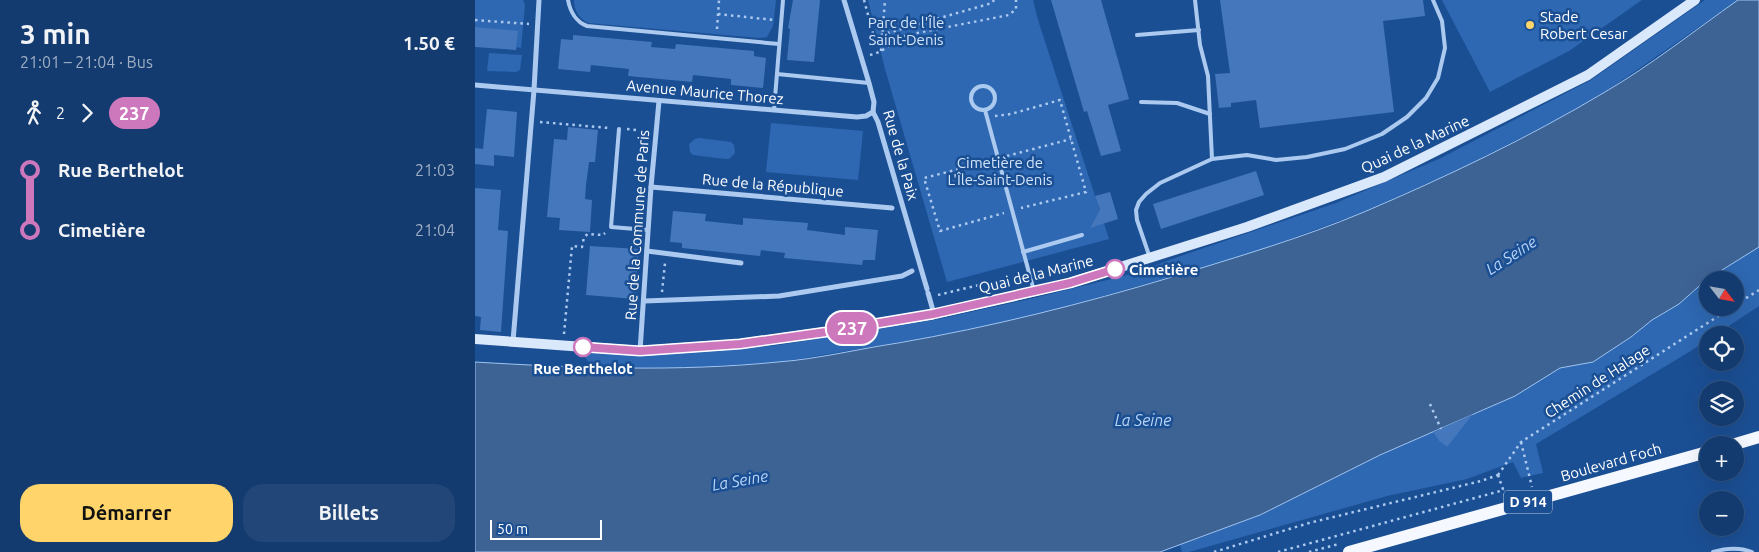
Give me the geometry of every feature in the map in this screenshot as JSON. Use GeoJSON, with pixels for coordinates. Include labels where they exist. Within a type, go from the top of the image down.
{"type":"FeatureCollection","features":[{"type":"Feature","properties":{"kind":"main road"},"geometry":{"type":"LineString","coordinates":[[1744,441],[1759,437]]}},
{"type":"Feature","properties":{"kind":"main road","name":"Boulevard Foch"},"geometry":{"type":"LineString","coordinates":[[1349,552],[1699,454]]}},
{"type":"Feature","properties":{"kind":"street"},"geometry":{"type":"LineString","coordinates":[[513,342],[534,90],[539,0]]}},
{"type":"Feature","properties":{"kind":"street","name":"Rue de la Paix"},"geometry":{"type":"LineString","coordinates":[[844,0],[874,102],[873,112],[881,132],[933,314]]}},
{"type":"Feature","properties":{"kind":"street","name":"Quai de la Marine"},"geometry":{"type":"LineString","coordinates":[[475,338],[640,351],[740,344],[933,314],[1070,283],[1247,228],[1384,178],[1588,75],[1695,0]]}},
{"type":"Feature","properties":{"kind":"street","name":"Avenue Maurice Thorez"},"geometry":{"type":"LineString","coordinates":[[475,86],[857,117],[873,112]]}},
{"type":"Feature","properties":{"kind":"street","name":"Rue de la Commune de Paris"},"geometry":{"type":"LineString","coordinates":[[640,351],[659,101]]}},
{"type":"Feature","properties":{"kind":"street","name":"Rue de la République"},"geometry":{"type":"LineString","coordinates":[[651,187],[892,208]]}},
{"type":"Feature","properties":{"kind":"street"},"geometry":{"type":"LineString","coordinates":[[647,252],[741,262]]}},
{"type":"Feature","properties":{"kind":"street"},"geometry":{"type":"LineString","coordinates":[[644,301],[779,296],[902,276],[911,271]]}},
{"type":"Feature","properties":{"kind":"lane"},"geometry":{"type":"LineString","coordinates":[[568,0],[569,7],[577,22],[587,26],[779,44]]}},
{"type":"Feature","properties":{"kind":"lane"},"geometry":{"type":"LineString","coordinates":[[774,110],[783,0]]}},
{"type":"Feature","properties":{"kind":"lane"},"geometry":{"type":"LineString","coordinates":[[1195,0],[1200,45],[1208,76],[1212,159]]}},
{"type":"Feature","properties":{"kind":"lane"},"geometry":{"type":"LineString","coordinates":[[1150,258],[1137,220],[1136,210],[1145,194],[1160,182],[1212,159],[1247,155],[1276,160],[1307,157],[1345,149],[1382,134],[1407,117],[1426,98],[1439,78],[1445,48],[1442,21],[1433,0]]}},
{"type":"Feature","properties":{"kind":"lane"},"geometry":{"type":"LineString","coordinates":[[1137,36],[1199,30]]}},
{"type":"Feature","properties":{"kind":"lane"},"geometry":{"type":"LineString","coordinates":[[777,74],[869,83]]}},
{"type":"Feature","properties":{"kind":"lane"},"geometry":{"type":"LineString","coordinates":[[980,85],[989,87],[995,95],[993,104],[985,110],[976,108],[970,100],[972,91],[980,85]]}},
{"type":"Feature","properties":{"kind":"lane"},"geometry":{"type":"LineString","coordinates":[[1141,102],[1177,103],[1210,114]]}},
{"type":"Feature","properties":{"kind":"lane"},"geometry":{"type":"LineString","coordinates":[[985,110],[1034,291]]}},
{"type":"Feature","properties":{"kind":"lane"},"geometry":{"type":"LineString","coordinates":[[619,129],[611,227],[648,230]]}},
{"type":"Feature","properties":{"kind":"lane"},"geometry":{"type":"LineString","coordinates":[[1023,252],[1082,235]]}},
{"type":"Feature","properties":{"kind":"lane"},"geometry":{"type":"LineString","coordinates":[[1713,552],[1732,548],[1752,552]]}},
{"type":"Feature","properties":{"kind":"path"},"geometry":{"type":"LineString","coordinates":[[716,38],[719,0]]}},
{"type":"Feature","properties":{"kind":"path"},"geometry":{"type":"LineString","coordinates":[[864,0],[874,37],[992,3],[994,0]]}},
{"type":"Feature","properties":{"kind":"path"},"geometry":{"type":"LineString","coordinates":[[881,51],[885,0]]}},
{"type":"Feature","properties":{"kind":"path"},"geometry":{"type":"LineString","coordinates":[[861,58],[881,51],[894,41],[907,35],[1009,16],[1016,8],[1016,0]]}},
{"type":"Feature","properties":{"kind":"path"},"geometry":{"type":"LineString","coordinates":[[718,14],[781,20]]}},
{"type":"Feature","properties":{"kind":"path"},"geometry":{"type":"LineString","coordinates":[[475,20],[537,25]]}},
{"type":"Feature","properties":{"kind":"path"},"geometry":{"type":"LineString","coordinates":[[987,117],[1011,114],[1060,100],[1086,192],[941,232],[924,178],[1071,139]]}},
{"type":"Feature","properties":{"kind":"path"},"geometry":{"type":"LineString","coordinates":[[531,122],[656,132]]}},
{"type":"Feature","properties":{"kind":"path"},"geometry":{"type":"LineString","coordinates":[[563,346],[571,246],[582,247],[585,235],[603,235],[611,227]]}},
{"type":"Feature","properties":{"kind":"path"},"geometry":{"type":"LineString","coordinates":[[661,300],[666,254]]}},
{"type":"Feature","properties":{"kind":"path"},"geometry":{"type":"LineString","coordinates":[[928,293],[1029,273]]}},
{"type":"Feature","properties":{"kind":"path"},"geometry":{"type":"LineString","coordinates":[[1744,299],[1759,290]]}},
{"type":"Feature","properties":{"kind":"path","name":"Chemin de Halage"},"geometry":{"type":"LineString","coordinates":[[1498,475],[1521,442],[1718,316]]}},
{"type":"Feature","properties":{"kind":"path"},"geometry":{"type":"LineString","coordinates":[[1430,404],[1441,429]]}},
{"type":"Feature","properties":{"kind":"path"},"geometry":{"type":"LineString","coordinates":[[1521,442],[1533,490]]}},
{"type":"Feature","properties":{"kind":"path"},"geometry":{"type":"LineString","coordinates":[[1213,552],[1309,523],[1481,481],[1498,475],[1504,490],[1278,552]]}},
{"type":"Feature","properties":{"kind":"green space"},"geometry":{"type":"Polygon","coordinates":[[[475,0],[523,0],[525,5],[521,48],[475,27],[475,0]]]}},
{"type":"Feature","properties":{"kind":"green space"},"geometry":{"type":"Polygon","coordinates":[[[574,0],[776,0],[773,26],[767,37],[759,38],[588,23],[578,14],[574,0]]]}},
{"type":"Feature","properties":{"kind":"green space","name":"Cimetière de L'Île-Saint-Denis"},"geometry":{"type":"Polygon","coordinates":[[[868,0],[1033,0],[1109,239],[947,282],[885,69],[868,0]]]}},
{"type":"Feature","properties":{"kind":"green space","name":"Stade Robert Cesar"},"geometry":{"type":"Polygon","coordinates":[[[1442,0],[1642,0],[1569,51],[1490,92],[1442,0]]]}},
{"type":"Feature","properties":{"kind":"green space"},"geometry":{"type":"Polygon","coordinates":[[[1705,0],[1738,0],[1608,90],[1560,118],[1460,169],[1361,213],[1246,255],[1055,310],[960,332],[781,362],[687,368],[592,368],[585,357],[589,351],[694,352],[772,346],[939,319],[1135,273],[1336,203],[1441,158],[1591,80],[1705,0]]]}},
{"type":"Feature","properties":{"kind":"green space"},"geometry":{"type":"Polygon","coordinates":[[[489,53],[522,55],[520,70],[516,72],[487,71],[489,53]]]}},
{"type":"Feature","properties":{"kind":"green space"},"geometry":{"type":"Polygon","coordinates":[[[771,123],[863,131],[858,180],[766,172],[771,123]]]}},
{"type":"Feature","properties":{"kind":"green space"},"geometry":{"type":"Polygon","coordinates":[[[699,138],[731,142],[734,145],[735,153],[729,159],[693,155],[690,152],[689,144],[699,138]]]}},
{"type":"Feature","properties":{"kind":"green space"},"geometry":{"type":"Polygon","coordinates":[[[1759,247],[1759,306],[1744,316],[1744,271],[1720,271],[1759,247]]]}},
{"type":"Feature","properties":{"kind":"green space"},"geometry":{"type":"Polygon","coordinates":[[[1699,286],[1699,316],[1744,316],[1729,326],[1699,326],[1699,345],[1536,444],[1543,473],[1521,478],[1513,462],[1467,479],[1387,496],[1189,552],[1182,552],[1180,545],[1260,515],[1380,455],[1433,432],[1439,441],[1447,447],[1457,422],[1515,396],[1560,368],[1593,362],[1631,337],[1652,320],[1679,304],[1699,286]]]}},
{"type":"Feature","properties":{"kind":"water","name":"La Seine"},"geometry":{"type":"Polygon","coordinates":[[[1738,0],[1759,0],[1759,247],[1720,271],[1699,271],[1699,286],[1679,304],[1652,320],[1631,337],[1593,362],[1560,368],[1515,396],[1380,455],[1260,515],[1160,552],[475,552],[475,362],[551,366],[664,368],[793,361],[933,337],[1070,306],[1293,239],[1364,212],[1456,171],[1517,141],[1622,82],[1738,0]]]}},
{"type":"Feature","properties":{"kind":"building"},"geometry":{"type":"Polygon","coordinates":[[[793,0],[820,0],[814,62],[787,60],[790,29],[788,28],[793,0]]]}},
{"type":"Feature","properties":{"kind":"building"},"geometry":{"type":"Polygon","coordinates":[[[1051,0],[1101,0],[1129,99],[1108,105],[1121,151],[1101,156],[1087,111],[1084,112],[1051,0]]]}},
{"type":"Feature","properties":{"kind":"building"},"geometry":{"type":"Polygon","coordinates":[[[1220,0],[1423,0],[1425,16],[1383,21],[1394,112],[1260,128],[1256,100],[1231,103],[1231,107],[1219,108],[1215,74],[1230,73],[1220,0]]]}},
{"type":"Feature","properties":{"kind":"building"},"geometry":{"type":"Polygon","coordinates":[[[475,27],[518,31],[516,50],[475,47],[475,27]]]}},
{"type":"Feature","properties":{"kind":"building"},"geometry":{"type":"Polygon","coordinates":[[[573,35],[652,42],[651,47],[675,49],[676,44],[754,51],[754,56],[766,58],[763,88],[731,85],[731,79],[693,75],[692,82],[628,76],[629,69],[591,65],[590,72],[558,69],[561,39],[573,40],[573,35]]]}},
{"type":"Feature","properties":{"kind":"building"},"geometry":{"type":"Polygon","coordinates":[[[487,109],[517,112],[514,157],[494,155],[494,166],[475,164],[475,148],[483,149],[487,109]]]}},
{"type":"Feature","properties":{"kind":"building"},"geometry":{"type":"Polygon","coordinates":[[[568,127],[598,130],[595,162],[589,162],[586,185],[585,199],[592,200],[590,232],[559,230],[560,218],[547,217],[554,139],[567,140],[568,127]]]}},
{"type":"Feature","properties":{"kind":"building"},"geometry":{"type":"Polygon","coordinates":[[[1256,171],[1264,195],[1161,229],[1153,204],[1256,171]]]}},
{"type":"Feature","properties":{"kind":"building"},"geometry":{"type":"Polygon","coordinates":[[[475,188],[501,190],[498,230],[508,231],[501,332],[480,330],[481,317],[475,316],[475,188]]]}},
{"type":"Feature","properties":{"kind":"building"},"geometry":{"type":"Polygon","coordinates":[[[1110,192],[1118,219],[1090,228],[1100,210],[1095,196],[1110,192]]]}},
{"type":"Feature","properties":{"kind":"building"},"geometry":{"type":"Polygon","coordinates":[[[673,211],[706,214],[705,221],[743,225],[743,218],[808,223],[807,230],[845,235],[845,227],[878,230],[875,260],[863,260],[862,265],[784,258],[785,253],[761,250],[760,256],[682,248],[682,243],[670,242],[673,211]]]}},
{"type":"Feature","properties":{"kind":"building"},"geometry":{"type":"Polygon","coordinates":[[[590,246],[639,249],[635,299],[586,295],[590,246]]]}},
{"type":"Feature","properties":{"kind":"building"},"geometry":{"type":"Polygon","coordinates":[[[1473,414],[1447,447],[1439,441],[1433,432],[1473,414]]]}},
{"type":"Feature","properties":{"kind":"bus line","name":"237"},"geometry":{"type":"LineString","coordinates":[[583,347],[640,351],[740,344],[826,332],[933,314],[1070,283],[1115,269]]}},
{"type":"Feature","properties":{"kind":"place","name":"Stade Robert Cesar"},"geometry":{"type":"Point","coordinates":[1530,25]}},
{"type":"Feature","properties":{"kind":"place","name":"Cimetière"},"geometry":{"type":"Point","coordinates":[1115,269]}},
{"type":"Feature","properties":{"kind":"place","name":"Rue Berthelot"},"geometry":{"type":"Point","coordinates":[583,347]}},
{"type":"Feature","properties":{"kind":"park label","name":"Parc de l'Île Saint-Denis"},"geometry":{"type":"Point","coordinates":[906,30]}}]}
